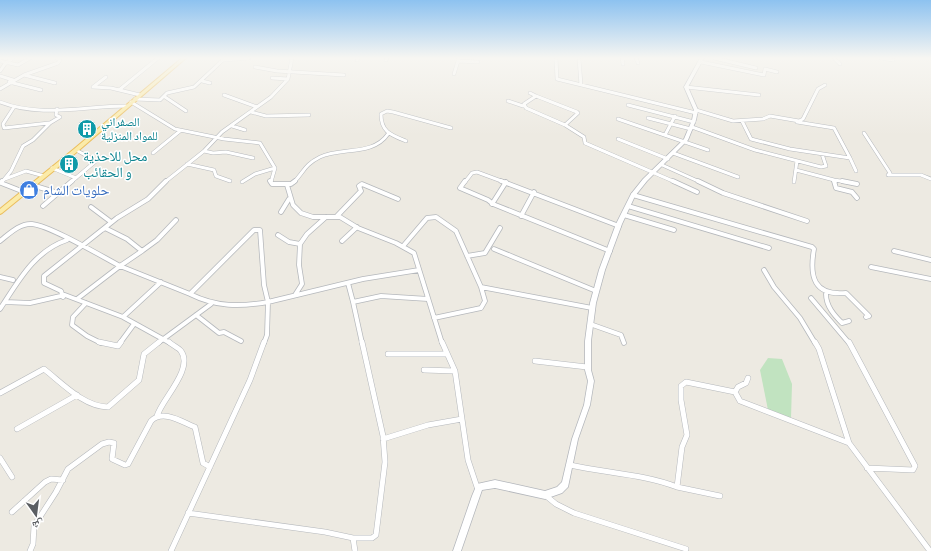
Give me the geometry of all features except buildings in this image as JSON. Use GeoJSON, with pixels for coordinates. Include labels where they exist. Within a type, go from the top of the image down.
{"type":"FeatureCollection","features":[{"type":"Feature","properties":{"kind":"main road"},"geometry":{"type":"LineString","coordinates":[[0,212],[153,84]]}},
{"type":"Feature","properties":{"kind":"street"},"geometry":{"type":"LineString","coordinates":[[16,84],[41,90]]}},
{"type":"Feature","properties":{"kind":"street"},"geometry":{"type":"LineString","coordinates":[[97,84],[93,87],[119,90],[140,95]]}},
{"type":"Feature","properties":{"kind":"street"},"geometry":{"type":"LineString","coordinates":[[119,90],[127,84]]}},
{"type":"Feature","properties":{"kind":"street"},"geometry":{"type":"LineString","coordinates":[[133,100],[158,101],[165,97],[167,93],[188,90],[198,84]]}},
{"type":"Feature","properties":{"kind":"street"},"geometry":{"type":"LineString","coordinates":[[63,297],[60,291],[44,283],[44,276],[111,222],[148,199],[204,151],[216,138],[274,94],[284,84]]}},
{"type":"Feature","properties":{"kind":"street"},"geometry":{"type":"LineString","coordinates":[[576,84],[696,111],[726,120],[742,121],[770,118],[770,116],[799,121],[803,119],[818,88],[825,85]]}},
{"type":"Feature","properties":{"kind":"street"},"geometry":{"type":"LineString","coordinates":[[457,551],[478,490],[484,485],[495,484],[523,492],[545,495],[552,494],[563,488],[567,479],[575,439],[587,406],[590,381],[587,368],[590,324],[596,291],[619,226],[633,195],[653,172],[662,165],[684,142],[692,126],[696,111],[686,88],[688,84]]}},
{"type":"Feature","properties":{"kind":"street"},"geometry":{"type":"LineString","coordinates":[[686,88],[759,95]]}},
{"type":"Feature","properties":{"kind":"street"},"geometry":{"type":"LineString","coordinates":[[530,93],[577,112],[578,113],[565,125]]}},
{"type":"Feature","properties":{"kind":"street"},"geometry":{"type":"LineString","coordinates":[[224,95],[257,107]]}},
{"type":"Feature","properties":{"kind":"street"},"geometry":{"type":"LineString","coordinates":[[523,106],[536,96]]}},
{"type":"Feature","properties":{"kind":"street"},"geometry":{"type":"LineString","coordinates":[[165,97],[186,111]]}},
{"type":"Feature","properties":{"kind":"street"},"geometry":{"type":"LineString","coordinates":[[133,100],[166,125],[180,131],[216,138],[260,143],[275,168],[270,183],[287,185],[295,183],[305,168],[324,156],[372,147],[384,140],[388,134]]}},
{"type":"Feature","properties":{"kind":"street"},"geometry":{"type":"LineString","coordinates":[[508,101],[523,106],[565,125],[584,137],[585,143],[697,192]]}},
{"type":"Feature","properties":{"kind":"street"},"geometry":{"type":"LineString","coordinates":[[0,102],[14,107],[38,111],[98,106],[126,106]]}},
{"type":"Feature","properties":{"kind":"street"},"geometry":{"type":"LineString","coordinates":[[628,105],[675,116],[692,126],[748,147],[797,162],[824,167],[826,164],[822,154]]}},
{"type":"Feature","properties":{"kind":"street"},"geometry":{"type":"LineString","coordinates":[[14,107],[3,124],[4,128],[50,123]]}},
{"type":"Feature","properties":{"kind":"street"},"geometry":{"type":"LineString","coordinates":[[24,192],[1,183],[11,171],[23,146],[33,140],[50,123],[60,117],[56,115],[57,109]]}},
{"type":"Feature","properties":{"kind":"street"},"geometry":{"type":"LineString","coordinates":[[406,141],[388,134],[381,123],[381,114],[387,111],[451,128]]}},
{"type":"Feature","properties":{"kind":"street"},"geometry":{"type":"LineString","coordinates":[[251,112],[266,116],[309,115]]}},
{"type":"Feature","properties":{"kind":"street"},"geometry":{"type":"LineString","coordinates":[[665,135],[675,116]]}},
{"type":"Feature","properties":{"kind":"street"},"geometry":{"type":"LineString","coordinates":[[648,118],[671,124],[692,126]]}},
{"type":"Feature","properties":{"kind":"street"},"geometry":{"type":"LineString","coordinates":[[770,118],[833,127],[856,171]]}},
{"type":"Feature","properties":{"kind":"street"},"geometry":{"type":"LineString","coordinates":[[618,119],[708,150]]}},
{"type":"Feature","properties":{"kind":"street"},"geometry":{"type":"LineString","coordinates":[[742,121],[749,137],[755,140],[790,149],[850,158]]}},
{"type":"Feature","properties":{"kind":"street"},"geometry":{"type":"LineString","coordinates":[[232,126],[245,130]]}},
{"type":"Feature","properties":{"kind":"street"},"geometry":{"type":"LineString","coordinates":[[153,153],[180,131]]}},
{"type":"Feature","properties":{"kind":"street"},"geometry":{"type":"LineString","coordinates":[[864,133],[890,173],[888,175],[898,177],[920,175],[931,179]]}},
{"type":"Feature","properties":{"kind":"street"},"geometry":{"type":"LineString","coordinates":[[618,139],[668,159]]}},
{"type":"Feature","properties":{"kind":"street"},"geometry":{"type":"LineString","coordinates":[[748,147],[755,140]]}},
{"type":"Feature","properties":{"kind":"street"},"geometry":{"type":"LineString","coordinates":[[43,206],[96,160],[76,150]]}},
{"type":"Feature","properties":{"kind":"street"},"geometry":{"type":"LineString","coordinates":[[204,151],[213,154],[226,152],[253,158]]}},
{"type":"Feature","properties":{"kind":"street"},"geometry":{"type":"LineString","coordinates":[[672,153],[738,177]]}},
{"type":"Feature","properties":{"kind":"street"},"geometry":{"type":"LineString","coordinates":[[794,182],[797,162]]}},
{"type":"Feature","properties":{"kind":"street"},"geometry":{"type":"LineString","coordinates":[[187,164],[199,168],[214,170],[215,176],[230,180]]}},
{"type":"Feature","properties":{"kind":"street"},"geometry":{"type":"LineString","coordinates":[[662,165],[728,195],[807,221]]}},
{"type":"Feature","properties":{"kind":"street"},"geometry":{"type":"LineString","coordinates":[[52,168],[76,178]]}},
{"type":"Feature","properties":{"kind":"street"},"geometry":{"type":"LineString","coordinates":[[242,182],[255,174],[275,168]]}},
{"type":"Feature","properties":{"kind":"street"},"geometry":{"type":"LineString","coordinates":[[796,170],[834,180],[857,184]]}},
{"type":"Feature","properties":{"kind":"street"},"geometry":{"type":"LineString","coordinates":[[4,179],[26,171],[44,176]]}},
{"type":"Feature","properties":{"kind":"street"},"geometry":{"type":"LineString","coordinates":[[610,251],[492,204],[488,200],[460,188],[475,172],[534,192],[619,226]]}},
{"type":"Feature","properties":{"kind":"street"},"geometry":{"type":"LineString","coordinates":[[834,180],[836,188],[852,192],[857,198]]}},
{"type":"Feature","properties":{"kind":"street"},"geometry":{"type":"LineString","coordinates":[[492,204],[506,182]]}},
{"type":"Feature","properties":{"kind":"street"},"geometry":{"type":"LineString","coordinates":[[337,216],[361,191],[359,186],[362,184],[398,199]]}},
{"type":"Feature","properties":{"kind":"street"},"geometry":{"type":"LineString","coordinates":[[32,185],[58,193]]}},
{"type":"Feature","properties":{"kind":"street"},"geometry":{"type":"LineString","coordinates":[[287,185],[289,199],[294,210],[298,213],[310,216],[337,216],[384,239],[404,245],[414,253],[434,318],[455,371],[468,460],[478,490]]}},
{"type":"Feature","properties":{"kind":"street"},"geometry":{"type":"LineString","coordinates":[[521,216],[534,192]]}},
{"type":"Feature","properties":{"kind":"street"},"geometry":{"type":"LineString","coordinates":[[633,195],[812,247],[814,249],[811,263],[812,271],[820,288],[826,294],[829,308],[842,323],[849,322]]}},
{"type":"Feature","properties":{"kind":"street"},"geometry":{"type":"LineString","coordinates":[[281,212],[289,199]]}},
{"type":"Feature","properties":{"kind":"street"},"geometry":{"type":"LineString","coordinates":[[628,206],[769,248]]}},
{"type":"Feature","properties":{"kind":"street"},"geometry":{"type":"LineString","coordinates":[[91,207],[111,222]]}},
{"type":"Feature","properties":{"kind":"street"},"geometry":{"type":"LineString","coordinates":[[624,214],[674,230]]}},
{"type":"Feature","properties":{"kind":"street"},"geometry":{"type":"LineString","coordinates":[[404,245],[427,218],[433,216],[445,221],[456,231],[481,287],[485,301],[481,308],[434,318]]}},
{"type":"Feature","properties":{"kind":"street"},"geometry":{"type":"LineString","coordinates":[[295,295],[302,284],[299,265],[300,244],[307,234],[327,217]]}},
{"type":"Feature","properties":{"kind":"street"},"geometry":{"type":"LineString","coordinates":[[77,299],[157,240],[176,220]]}},
{"type":"Feature","properties":{"kind":"street"},"geometry":{"type":"LineString","coordinates":[[0,241],[16,228],[32,224],[50,230],[120,266],[211,304],[234,305],[268,301],[386,275],[419,270]]}},
{"type":"Feature","properties":{"kind":"street"},"geometry":{"type":"LineString","coordinates":[[342,240],[357,227]]}},
{"type":"Feature","properties":{"kind":"street"},"geometry":{"type":"LineString","coordinates":[[101,230],[105,228],[120,235],[142,251]]}},
{"type":"Feature","properties":{"kind":"street"},"geometry":{"type":"LineString","coordinates":[[467,256],[485,252],[500,228]]}},
{"type":"Feature","properties":{"kind":"street"},"geometry":{"type":"LineString","coordinates":[[171,551],[260,355],[268,329],[268,301],[264,285],[259,229],[254,230],[190,294]]}},
{"type":"Feature","properties":{"kind":"street"},"geometry":{"type":"LineString","coordinates":[[278,235],[289,242],[300,244]]}},
{"type":"Feature","properties":{"kind":"street"},"geometry":{"type":"LineString","coordinates":[[0,309],[43,251],[53,244],[67,240]]}},
{"type":"Feature","properties":{"kind":"street"},"geometry":{"type":"LineString","coordinates":[[494,249],[596,291]]}},
{"type":"Feature","properties":{"kind":"street"},"geometry":{"type":"LineString","coordinates":[[894,251],[931,260]]}},
{"type":"Feature","properties":{"kind":"street"},"geometry":{"type":"LineString","coordinates":[[871,267],[931,278]]}},
{"type":"Feature","properties":{"kind":"street"},"geometry":{"type":"LineString","coordinates":[[764,270],[777,290],[802,321],[819,349],[850,443],[867,468],[930,551]]}},
{"type":"Feature","properties":{"kind":"street"},"geometry":{"type":"LineString","coordinates":[[0,277],[13,280]]}},
{"type":"Feature","properties":{"kind":"street"},"geometry":{"type":"LineString","coordinates":[[123,317],[161,282]]}},
{"type":"Feature","properties":{"kind":"street"},"geometry":{"type":"LineString","coordinates":[[188,514],[325,532],[353,538],[372,538],[376,535],[378,530],[385,462],[383,439],[348,283]]}},
{"type":"Feature","properties":{"kind":"street"},"geometry":{"type":"LineString","coordinates":[[481,287],[592,308]]}},
{"type":"Feature","properties":{"kind":"street"},"geometry":{"type":"LineString","coordinates":[[826,294],[836,295],[846,293],[869,316],[866,317]]}},
{"type":"Feature","properties":{"kind":"street"},"geometry":{"type":"LineString","coordinates":[[5,302],[30,303],[65,296],[77,299],[123,317],[163,338],[181,351],[184,359],[179,380],[159,408],[157,416],[152,421],[128,464],[125,465],[112,459],[115,444],[106,442],[71,467],[34,526],[35,542],[30,551]]}},
{"type":"Feature","properties":{"kind":"street"},"geometry":{"type":"LineString","coordinates":[[353,302],[381,296],[428,299]]}},
{"type":"Feature","properties":{"kind":"street"},"geometry":{"type":"LineString","coordinates":[[811,298],[852,346],[915,466],[913,470],[867,468]]}},
{"type":"Feature","properties":{"kind":"street"},"geometry":{"type":"LineString","coordinates":[[86,303],[73,317],[72,325],[74,328],[102,344],[112,348],[118,346],[134,324]]}},
{"type":"Feature","properties":{"kind":"street"},"geometry":{"type":"LineString","coordinates":[[0,393],[44,369],[77,395],[102,408],[110,406],[137,383],[141,377],[141,360],[143,355],[163,338],[211,304]]}},
{"type":"Feature","properties":{"kind":"street"},"geometry":{"type":"LineString","coordinates":[[196,315],[219,332],[224,332],[240,341]]}},
{"type":"Feature","properties":{"kind":"street"},"geometry":{"type":"LineString","coordinates":[[590,324],[621,335],[624,343]]}},
{"type":"Feature","properties":{"kind":"street"},"geometry":{"type":"LineString","coordinates":[[388,354],[447,354]]}},
{"type":"Feature","properties":{"kind":"street"},"geometry":{"type":"LineString","coordinates":[[535,361],[587,368]]}},
{"type":"Feature","properties":{"kind":"street"},"geometry":{"type":"LineString","coordinates":[[424,370],[455,371]]}},
{"type":"Feature","properties":{"kind":"street"},"geometry":{"type":"LineString","coordinates":[[735,392],[738,387],[746,383],[748,378]]}},
{"type":"Feature","properties":{"kind":"street"},"geometry":{"type":"LineString","coordinates":[[677,487],[679,481],[682,447],[687,435],[681,400],[682,384],[686,382],[735,392],[740,401],[850,443]]}},
{"type":"Feature","properties":{"kind":"street"},"geometry":{"type":"LineString","coordinates":[[17,429],[77,395]]}},
{"type":"Feature","properties":{"kind":"street"},"geometry":{"type":"LineString","coordinates":[[157,416],[162,415],[195,427],[203,463],[210,467]]}},
{"type":"Feature","properties":{"kind":"street"},"geometry":{"type":"LineString","coordinates":[[383,439],[428,425],[462,419]]}},
{"type":"Feature","properties":{"kind":"street"},"geometry":{"type":"LineString","coordinates":[[0,458],[12,476]]}},
{"type":"Feature","properties":{"kind":"street"},"geometry":{"type":"LineString","coordinates":[[570,465],[608,474],[653,479],[677,487],[720,496]]}},
{"type":"Feature","properties":{"kind":"street"},"geometry":{"type":"LineString","coordinates":[[12,512],[45,482],[51,479],[63,480]]}},
{"type":"Feature","properties":{"kind":"street"},"geometry":{"type":"LineString","coordinates":[[545,495],[558,506],[576,514],[648,539],[686,550]]}},
{"type":"Feature","properties":{"kind":"street"},"geometry":{"type":"LineString","coordinates":[[353,538],[356,551]]}},
{"type":"Feature","properties":{"kind":"green space"},"geometry":{"type":"Polygon","coordinates":[[[768,358],[782,359],[792,384],[791,418],[768,410],[760,370],[768,358]]]}},
{"type":"Feature","properties":{"kind":"place","name":"الصفراني للمواد المنزلية"},"geometry":{"type":"Point","coordinates":[87,129]}},
{"type":"Feature","properties":{"kind":"place","name":"محل للاحذية و الحقائب"},"geometry":{"type":"Point","coordinates":[69,164]}},
{"type":"Feature","properties":{"kind":"place","name":"حلويات الشام"},"geometry":{"type":"Point","coordinates":[29,190]}}]}
